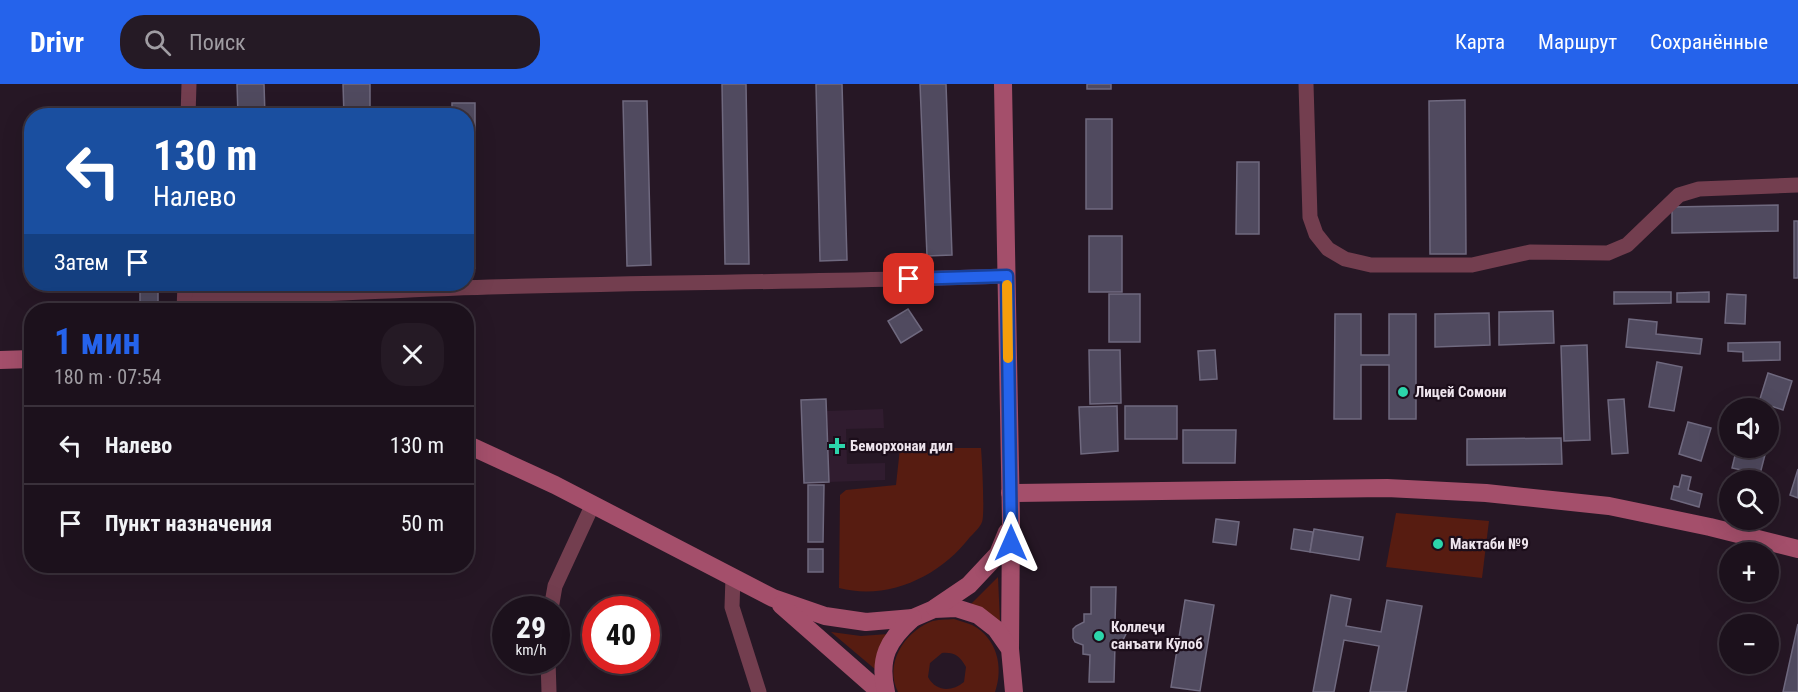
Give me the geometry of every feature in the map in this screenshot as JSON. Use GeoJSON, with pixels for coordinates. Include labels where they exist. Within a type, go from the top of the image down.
{"type":"FeatureCollection","features":[{"type":"Feature","properties":{"kind":"street"},"geometry":{"type":"LineString","coordinates":[[188,108],[189,84]]}},
{"type":"Feature","properties":{"kind":"street"},"geometry":{"type":"LineString","coordinates":[[1003,84],[1011,522],[1010,649],[1014,692]]}},
{"type":"Feature","properties":{"kind":"street"},"geometry":{"type":"LineString","coordinates":[[1306,84],[1310,217],[1316,234],[1328,249],[1345,259],[1371,265],[1472,265],[1530,252],[1608,253],[1627,245],[1679,195],[1699,189],[1798,185]]}},
{"type":"Feature","properties":{"kind":"street"},"geometry":{"type":"LineString","coordinates":[[474,287],[861,281],[1007,276]]}},
{"type":"Feature","properties":{"kind":"street"},"geometry":{"type":"LineString","coordinates":[[185,298],[278,297],[397,291]]}},
{"type":"Feature","properties":{"kind":"street"},"geometry":{"type":"LineString","coordinates":[[0,360],[24,359]]}},
{"type":"Feature","properties":{"kind":"street"},"geometry":{"type":"LineString","coordinates":[[474,448],[593,504],[773,597],[835,618],[866,622],[912,618],[934,609],[969,585],[998,554],[1011,522]]}},
{"type":"Feature","properties":{"kind":"street"},"geometry":{"type":"LineString","coordinates":[[1010,493],[1387,488],[1486,493],[1609,506],[1798,549]]}},
{"type":"Feature","properties":{"kind":"street"},"geometry":{"type":"LineString","coordinates":[[553,596],[555,586],[593,504]]}},
{"type":"Feature","properties":{"kind":"street"},"geometry":{"type":"LineString","coordinates":[[733,577],[732,607],[759,692]]}},
{"type":"Feature","properties":{"kind":"street"},"geometry":{"type":"LineString","coordinates":[[773,597],[880,692]]}},
{"type":"Feature","properties":{"kind":"street"},"geometry":{"type":"LineString","coordinates":[[934,609],[956,608],[978,615],[996,629],[1010,649]]}},
{"type":"Feature","properties":{"kind":"street"},"geometry":{"type":"LineString","coordinates":[[886,692],[882,676],[885,653],[896,633],[912,618]]}},
{"type":"Feature","properties":{"kind":"street"},"geometry":{"type":"LineString","coordinates":[[548,674],[549,692]]}},
{"type":"Feature","properties":{"kind":"shaded area","name":"Беморхонаи дил"},"geometry":{"type":"Polygon","coordinates":[[[883,409],[884,428],[846,429],[847,464],[885,463],[885,480],[829,482],[827,411],[883,409]]]}},
{"type":"Feature","properties":{"kind":"shaded area"},"geometry":{"type":"Polygon","coordinates":[[[900,448],[981,448],[982,522],[958,551],[944,563],[929,574],[912,582],[876,591],[839,588],[840,495],[846,490],[896,485],[900,448]]]}},
{"type":"Feature","properties":{"kind":"shaded area","name":"Мактаби №9"},"geometry":{"type":"Polygon","coordinates":[[[1396,513],[1489,521],[1482,578],[1386,567],[1396,513]]]}},
{"type":"Feature","properties":{"kind":"shaded area"},"geometry":{"type":"Polygon","coordinates":[[[998,577],[1000,622],[970,605],[998,577]]]}},
{"type":"Feature","properties":{"kind":"shaded area"},"geometry":{"type":"Polygon","coordinates":[[[954,619],[972,625],[981,631],[993,645],[999,673],[995,692],[898,692],[893,671],[895,660],[905,642],[912,634],[930,622],[954,619]],[[942,653],[930,663],[928,677],[935,686],[949,689],[964,682],[966,667],[956,655],[942,653]]]}},
{"type":"Feature","properties":{"kind":"shaded area"},"geometry":{"type":"Polygon","coordinates":[[[831,632],[861,636],[888,634],[876,670],[831,632]]]}},
{"type":"Feature","properties":{"kind":"building"},"geometry":{"type":"Polygon","coordinates":[[[237,84],[264,84],[265,108],[238,108],[237,84]]]}},
{"type":"Feature","properties":{"kind":"building"},"geometry":{"type":"Polygon","coordinates":[[[343,84],[370,84],[370,108],[344,108],[343,84]]]}},
{"type":"Feature","properties":{"kind":"building"},"geometry":{"type":"Polygon","coordinates":[[[722,84],[746,84],[749,264],[725,264],[722,84]]]}},
{"type":"Feature","properties":{"kind":"building"},"geometry":{"type":"Polygon","coordinates":[[[816,84],[842,84],[847,260],[820,261],[816,84]]]}},
{"type":"Feature","properties":{"kind":"building"},"geometry":{"type":"Polygon","coordinates":[[[920,84],[946,84],[952,255],[927,256],[920,84]]]}},
{"type":"Feature","properties":{"kind":"building"},"geometry":{"type":"Polygon","coordinates":[[[1087,84],[1111,84],[1111,89],[1087,89],[1087,84]]]}},
{"type":"Feature","properties":{"kind":"building"},"geometry":{"type":"Polygon","coordinates":[[[1465,100],[1466,254],[1430,254],[1429,101],[1465,100]]]}},
{"type":"Feature","properties":{"kind":"building"},"geometry":{"type":"Polygon","coordinates":[[[623,101],[647,101],[651,265],[627,266],[623,101]]]}},
{"type":"Feature","properties":{"kind":"building"},"geometry":{"type":"Polygon","coordinates":[[[452,103],[475,103],[475,268],[474,108],[452,108],[452,103]]]}},
{"type":"Feature","properties":{"kind":"building"},"geometry":{"type":"Polygon","coordinates":[[[1086,119],[1112,119],[1112,209],[1086,209],[1086,119]]]}},
{"type":"Feature","properties":{"kind":"building"},"geometry":{"type":"Polygon","coordinates":[[[1237,162],[1259,162],[1259,234],[1236,234],[1237,162]]]}},
{"type":"Feature","properties":{"kind":"building"},"geometry":{"type":"Polygon","coordinates":[[[1778,205],[1778,231],[1672,233],[1672,207],[1778,205]]]}},
{"type":"Feature","properties":{"kind":"building"},"geometry":{"type":"Polygon","coordinates":[[[1794,221],[1798,221],[1798,278],[1794,278],[1794,221]]]}},
{"type":"Feature","properties":{"kind":"building"},"geometry":{"type":"Polygon","coordinates":[[[1089,236],[1122,236],[1122,292],[1089,292],[1089,236]]]}},
{"type":"Feature","properties":{"kind":"building"},"geometry":{"type":"Polygon","coordinates":[[[140,291],[158,291],[158,303],[140,303],[140,291]]]}},
{"type":"Feature","properties":{"kind":"building"},"geometry":{"type":"Polygon","coordinates":[[[1614,292],[1671,292],[1671,303],[1614,304],[1614,292]]]}},
{"type":"Feature","properties":{"kind":"building"},"geometry":{"type":"Polygon","coordinates":[[[1709,292],[1709,302],[1677,302],[1677,293],[1709,292]]]}},
{"type":"Feature","properties":{"kind":"building"},"geometry":{"type":"Polygon","coordinates":[[[1109,294],[1140,294],[1140,342],[1109,342],[1109,294]]]}},
{"type":"Feature","properties":{"kind":"building"},"geometry":{"type":"Polygon","coordinates":[[[1727,294],[1746,295],[1745,324],[1725,323],[1727,294]]]}},
{"type":"Feature","properties":{"kind":"building"},"geometry":{"type":"Polygon","coordinates":[[[908,309],[922,330],[901,343],[888,321],[908,309]]]}},
{"type":"Feature","properties":{"kind":"building"},"geometry":{"type":"Polygon","coordinates":[[[1553,311],[1554,343],[1499,345],[1499,312],[1553,311]]]}},
{"type":"Feature","properties":{"kind":"building"},"geometry":{"type":"Polygon","coordinates":[[[1489,313],[1490,345],[1435,347],[1435,314],[1489,313]]]}},
{"type":"Feature","properties":{"kind":"building","name":"Лицей Сомони"},"geometry":{"type":"Polygon","coordinates":[[[1335,314],[1361,314],[1361,355],[1389,355],[1389,314],[1416,314],[1416,419],[1389,419],[1389,365],[1361,365],[1361,419],[1334,419],[1335,314]]]}},
{"type":"Feature","properties":{"kind":"building"},"geometry":{"type":"Polygon","coordinates":[[[1629,319],[1657,322],[1656,334],[1702,339],[1700,354],[1626,347],[1629,319]]]}},
{"type":"Feature","properties":{"kind":"building"},"geometry":{"type":"Polygon","coordinates":[[[1780,342],[1780,360],[1743,361],[1743,352],[1728,351],[1728,343],[1780,342]]]}},
{"type":"Feature","properties":{"kind":"building"},"geometry":{"type":"Polygon","coordinates":[[[1587,345],[1590,440],[1564,441],[1561,346],[1587,345]]]}},
{"type":"Feature","properties":{"kind":"building"},"geometry":{"type":"Polygon","coordinates":[[[1089,350],[1120,350],[1121,403],[1090,404],[1089,350]]]}},
{"type":"Feature","properties":{"kind":"building"},"geometry":{"type":"Polygon","coordinates":[[[1215,350],[1217,379],[1200,380],[1198,351],[1215,350]]]}},
{"type":"Feature","properties":{"kind":"building"},"geometry":{"type":"Polygon","coordinates":[[[1657,362],[1682,367],[1674,411],[1649,407],[1657,362]]]}},
{"type":"Feature","properties":{"kind":"building"},"geometry":{"type":"Polygon","coordinates":[[[1768,373],[1792,381],[1783,410],[1779,409],[1779,398],[1760,398],[1768,373]]]}},
{"type":"Feature","properties":{"kind":"building"},"geometry":{"type":"Polygon","coordinates":[[[826,399],[829,482],[804,483],[801,400],[826,399]]]}},
{"type":"Feature","properties":{"kind":"building"},"geometry":{"type":"Polygon","coordinates":[[[1624,399],[1628,453],[1612,454],[1608,400],[1624,399]]]}},
{"type":"Feature","properties":{"kind":"building"},"geometry":{"type":"Polygon","coordinates":[[[1117,406],[1118,451],[1081,454],[1079,407],[1117,406]]]}},
{"type":"Feature","properties":{"kind":"building"},"geometry":{"type":"Polygon","coordinates":[[[1125,406],[1177,406],[1177,439],[1125,439],[1125,406]]]}},
{"type":"Feature","properties":{"kind":"building"},"geometry":{"type":"Polygon","coordinates":[[[1688,422],[1711,428],[1701,461],[1679,454],[1688,422]]]}},
{"type":"Feature","properties":{"kind":"building"},"geometry":{"type":"Polygon","coordinates":[[[1183,430],[1236,430],[1235,463],[1183,463],[1183,430]]]}},
{"type":"Feature","properties":{"kind":"building"},"geometry":{"type":"Polygon","coordinates":[[[1561,438],[1562,464],[1467,465],[1467,439],[1561,438]]]}},
{"type":"Feature","properties":{"kind":"building"},"geometry":{"type":"Polygon","coordinates":[[[1734,458],[1764,458],[1761,470],[1732,468],[1734,458]]]}},
{"type":"Feature","properties":{"kind":"building"},"geometry":{"type":"Polygon","coordinates":[[[1798,469],[1798,498],[1790,495],[1798,469]]]}},
{"type":"Feature","properties":{"kind":"building"},"geometry":{"type":"Polygon","coordinates":[[[1682,475],[1691,477],[1688,490],[1702,494],[1699,507],[1671,499],[1674,486],[1679,487],[1682,475]]]}},
{"type":"Feature","properties":{"kind":"building"},"geometry":{"type":"Polygon","coordinates":[[[808,485],[824,485],[823,542],[808,542],[808,485]]]}},
{"type":"Feature","properties":{"kind":"building"},"geometry":{"type":"Polygon","coordinates":[[[1216,519],[1239,522],[1236,545],[1213,542],[1216,519]]]}},
{"type":"Feature","properties":{"kind":"building"},"geometry":{"type":"Polygon","coordinates":[[[1294,529],[1313,532],[1310,552],[1291,549],[1294,529]]]}},
{"type":"Feature","properties":{"kind":"building"},"geometry":{"type":"Polygon","coordinates":[[[1314,529],[1363,537],[1359,560],[1310,552],[1314,529]]]}},
{"type":"Feature","properties":{"kind":"building"},"geometry":{"type":"Polygon","coordinates":[[[808,549],[823,549],[823,572],[808,572],[808,549]]]}},
{"type":"Feature","properties":{"kind":"building","name":"Коллеҷи санъати Кӯлоб"},"geometry":{"type":"Polygon","coordinates":[[[1091,587],[1116,587],[1115,623],[1123,627],[1126,634],[1122,642],[1115,645],[1114,682],[1089,682],[1090,655],[1083,654],[1083,645],[1075,642],[1073,638],[1073,629],[1084,622],[1084,614],[1091,614],[1091,587]]]}},
{"type":"Feature","properties":{"kind":"building"},"geometry":{"type":"Polygon","coordinates":[[[1331,595],[1351,599],[1346,626],[1381,632],[1387,600],[1422,606],[1406,692],[1370,692],[1379,646],[1344,640],[1334,692],[1313,692],[1331,595]]]}},
{"type":"Feature","properties":{"kind":"building"},"geometry":{"type":"Polygon","coordinates":[[[1185,600],[1214,605],[1200,691],[1171,687],[1185,600]]]}},
{"type":"Feature","properties":{"kind":"building"},"geometry":{"type":"Polygon","coordinates":[[[1798,624],[1798,692],[1783,692],[1798,624]]]}},
{"type":"Feature","properties":{"kind":"slow traffic"},"geometry":{"type":"LineString","coordinates":[[1007,285],[1008,358]]}},
{"type":"Feature","properties":{"kind":"place","name":"Лицей Сомони"},"geometry":{"type":"Point","coordinates":[1403,392]}},
{"type":"Feature","properties":{"kind":"place","name":"Беморхонаи дил"},"geometry":{"type":"Point","coordinates":[837,446]}},
{"type":"Feature","properties":{"kind":"place","name":"Мактаби №9"},"geometry":{"type":"Point","coordinates":[1438,544]}},
{"type":"Feature","properties":{"kind":"place","name":"Коллеҷи санъати Кӯлоб"},"geometry":{"type":"Point","coordinates":[1099,636]}},
{"type":"Feature","properties":{"kind":"route"},"geometry":{"type":"LineString","coordinates":[[909,279],[1007,276],[1011,543]]}}]}
